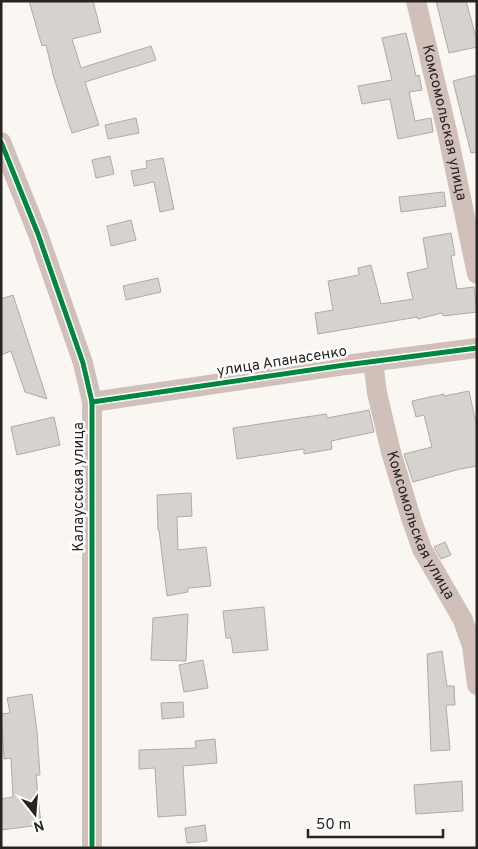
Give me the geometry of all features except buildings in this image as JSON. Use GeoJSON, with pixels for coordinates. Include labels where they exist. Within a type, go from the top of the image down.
{"type":"FeatureCollection","features":[{"type":"Feature","properties":{"kind":"street","name":"Комсомольская улица"},"geometry":{"type":"LineString","coordinates":[[416,1],[447,131],[477,274]]}},
{"type":"Feature","properties":{"kind":"street","name":"Калаусская улица"},"geometry":{"type":"LineString","coordinates":[[1,142],[38,234],[83,363],[92,402],[92,848]]}},
{"type":"Feature","properties":{"kind":"street","name":"улица Апанасенко"},"geometry":{"type":"LineString","coordinates":[[92,402],[373,361],[477,348]]}},
{"type":"Feature","properties":{"kind":"street","name":"Комсомольская улица"},"geometry":{"type":"LineString","coordinates":[[373,361],[377,393],[391,452],[411,518],[422,549],[463,620],[472,646],[477,685]]}},
{"type":"Feature","properties":{"kind":"cycle path"},"geometry":{"type":"LineString","coordinates":[[1,142],[38,234],[83,363],[92,402],[92,848]]}},
{"type":"Feature","properties":{"kind":"cycle path"},"geometry":{"type":"LineString","coordinates":[[92,402],[477,348]]}}]}
